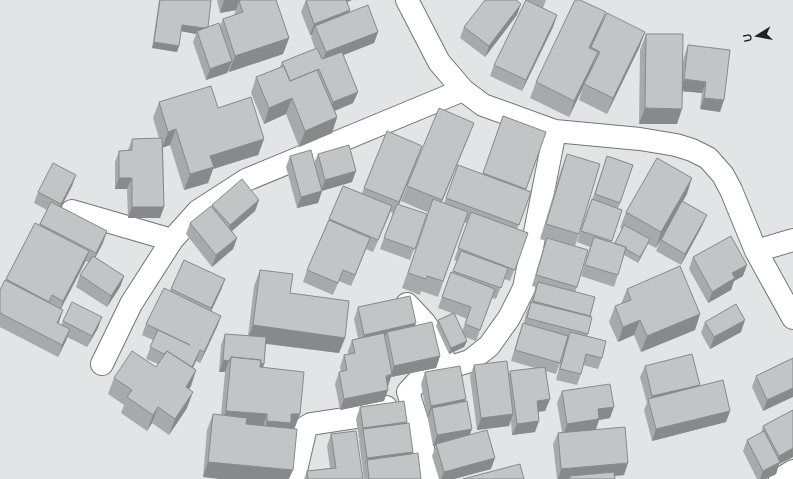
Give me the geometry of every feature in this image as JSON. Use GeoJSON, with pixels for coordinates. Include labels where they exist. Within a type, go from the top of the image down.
{"type":"FeatureCollection","features":[{"type":"Feature","properties":{"kind":"street"},"geometry":{"type":"LineString","coordinates":[[407,0],[439,62],[463,90],[483,105],[556,131],[640,139],[676,145],[692,150],[714,163],[731,190],[756,251],[793,318]]}},
{"type":"Feature","properties":{"kind":"street"},"geometry":{"type":"LineString","coordinates":[[102,364],[130,304],[172,240],[198,211],[246,180],[463,90]]}},
{"type":"Feature","properties":{"kind":"street"},"geometry":{"type":"LineString","coordinates":[[294,479],[306,428],[311,424],[370,415],[392,405],[408,392],[420,379],[446,368],[470,361],[489,346],[509,318],[524,288],[556,131]]}},
{"type":"Feature","properties":{"kind":"street"},"geometry":{"type":"LineString","coordinates":[[72,211],[172,240]]}},
{"type":"Feature","properties":{"kind":"street"},"geometry":{"type":"LineString","coordinates":[[756,251],[793,240]]}},
{"type":"Feature","properties":{"kind":"street"},"geometry":{"type":"LineString","coordinates":[[407,304],[424,322],[439,344],[446,368]]}},
{"type":"Feature","properties":{"kind":"street"},"geometry":{"type":"LineString","coordinates":[[408,392],[420,430],[428,479]]}},
{"type":"Feature","properties":{"kind":"street"},"geometry":{"type":"LineString","coordinates":[[780,479],[793,470]]}},
{"type":"Feature","properties":{"kind":"building"},"geometry":{"type":"Polygon","coordinates":[[[160,0],[211,0],[208,27],[204,28],[182,25],[179,46],[154,42],[160,0]]]}},
{"type":"Feature","properties":{"kind":"building"},"geometry":{"type":"Polygon","coordinates":[[[276,0],[289,38],[235,56],[223,19],[243,12],[239,1],[276,0]]]}},
{"type":"Feature","properties":{"kind":"building"},"geometry":{"type":"Polygon","coordinates":[[[346,0],[350,10],[314,24],[306,1],[346,0]]]}},
{"type":"Feature","properties":{"kind":"building"},"geometry":{"type":"Polygon","coordinates":[[[485,0],[516,0],[521,4],[489,46],[464,27],[485,0]]]}},
{"type":"Feature","properties":{"kind":"building"},"geometry":{"type":"Polygon","coordinates":[[[526,0],[557,15],[526,80],[494,65],[526,0]]]}},
{"type":"Feature","properties":{"kind":"building"},"geometry":{"type":"Polygon","coordinates":[[[575,0],[580,0],[606,12],[589,48],[598,52],[574,101],[536,82],[575,0]]]}},
{"type":"Feature","properties":{"kind":"building"},"geometry":{"type":"Polygon","coordinates":[[[368,5],[378,32],[326,52],[315,26],[368,5]]]}},
{"type":"Feature","properties":{"kind":"building"},"geometry":{"type":"Polygon","coordinates":[[[607,13],[645,32],[613,98],[584,84],[600,52],[591,47],[607,13]]]}},
{"type":"Feature","properties":{"kind":"building"},"geometry":{"type":"Polygon","coordinates":[[[219,23],[232,61],[210,69],[197,31],[219,23]]]}},
{"type":"Feature","properties":{"kind":"building"},"geometry":{"type":"Polygon","coordinates":[[[646,34],[683,34],[682,109],[645,108],[646,34]]]}},
{"type":"Feature","properties":{"kind":"building"},"geometry":{"type":"Polygon","coordinates":[[[688,45],[730,50],[724,100],[704,98],[706,82],[684,79],[688,45]]]}},
{"type":"Feature","properties":{"kind":"building"},"geometry":{"type":"Polygon","coordinates":[[[317,48],[322,59],[342,52],[358,92],[333,102],[319,69],[290,81],[282,62],[317,48]]]}},
{"type":"Feature","properties":{"kind":"building"},"geometry":{"type":"Polygon","coordinates":[[[284,66],[290,81],[317,70],[337,117],[305,131],[292,98],[269,108],[256,77],[284,66]]]}},
{"type":"Feature","properties":{"kind":"building"},"geometry":{"type":"Polygon","coordinates":[[[211,86],[218,108],[251,97],[264,139],[210,156],[214,167],[190,174],[176,129],[168,132],[159,102],[211,86]]]}},
{"type":"Feature","properties":{"kind":"building"},"geometry":{"type":"Polygon","coordinates":[[[439,108],[474,123],[442,200],[407,186],[439,108]]]}},
{"type":"Feature","properties":{"kind":"building"},"geometry":{"type":"Polygon","coordinates":[[[503,116],[546,132],[526,189],[483,173],[503,116]]]}},
{"type":"Feature","properties":{"kind":"building"},"geometry":{"type":"Polygon","coordinates":[[[387,131],[422,146],[399,202],[364,188],[387,131]]]}},
{"type":"Feature","properties":{"kind":"building"},"geometry":{"type":"Polygon","coordinates":[[[162,138],[164,207],[132,207],[132,178],[119,178],[119,151],[132,150],[132,139],[162,138]]]}},
{"type":"Feature","properties":{"kind":"building"},"geometry":{"type":"Polygon","coordinates":[[[349,145],[356,171],[325,180],[318,154],[349,145]]]}},
{"type":"Feature","properties":{"kind":"building"},"geometry":{"type":"Polygon","coordinates":[[[311,150],[322,191],[301,197],[290,156],[311,150]]]}},
{"type":"Feature","properties":{"kind":"building"},"geometry":{"type":"Polygon","coordinates":[[[567,154],[600,164],[579,234],[546,224],[567,154]]]}},
{"type":"Feature","properties":{"kind":"building"},"geometry":{"type":"Polygon","coordinates":[[[607,156],[633,165],[620,203],[595,194],[607,156]]]}},
{"type":"Feature","properties":{"kind":"building"},"geometry":{"type":"Polygon","coordinates":[[[657,158],[692,178],[661,232],[626,212],[657,158]]]}},
{"type":"Feature","properties":{"kind":"building"},"geometry":{"type":"Polygon","coordinates":[[[53,163],[76,175],[61,204],[38,192],[53,163]]]}},
{"type":"Feature","properties":{"kind":"building"},"geometry":{"type":"Polygon","coordinates":[[[458,165],[531,192],[519,225],[446,198],[458,165]]]}},
{"type":"Feature","properties":{"kind":"building"},"geometry":{"type":"Polygon","coordinates":[[[242,179],[259,200],[230,225],[212,205],[242,179]]]}},
{"type":"Feature","properties":{"kind":"building"},"geometry":{"type":"Polygon","coordinates":[[[343,186],[392,206],[378,240],[329,219],[343,186]]]}},
{"type":"Feature","properties":{"kind":"building"},"geometry":{"type":"Polygon","coordinates":[[[433,199],[468,212],[443,281],[427,276],[426,279],[408,273],[433,199]]]}},
{"type":"Feature","properties":{"kind":"building"},"geometry":{"type":"Polygon","coordinates":[[[592,199],[622,210],[612,241],[581,231],[592,199]]]}},
{"type":"Feature","properties":{"kind":"building"},"geometry":{"type":"Polygon","coordinates":[[[682,201],[707,215],[685,254],[661,240],[682,201]]]}},
{"type":"Feature","properties":{"kind":"building"},"geometry":{"type":"Polygon","coordinates":[[[51,202],[107,231],[96,253],[40,224],[51,202]]]}},
{"type":"Feature","properties":{"kind":"building"},"geometry":{"type":"Polygon","coordinates":[[[397,204],[427,214],[415,249],[384,238],[397,204]]]}},
{"type":"Feature","properties":{"kind":"building"},"geometry":{"type":"Polygon","coordinates":[[[211,206],[237,238],[216,255],[190,223],[211,206]]]}},
{"type":"Feature","properties":{"kind":"building"},"geometry":{"type":"Polygon","coordinates":[[[471,212],[528,233],[515,270],[458,248],[471,212]]]}},
{"type":"Feature","properties":{"kind":"building"},"geometry":{"type":"Polygon","coordinates":[[[329,220],[370,238],[355,275],[343,270],[338,283],[307,270],[329,220]]]}},
{"type":"Feature","properties":{"kind":"building"},"geometry":{"type":"Polygon","coordinates":[[[35,223],[89,251],[63,301],[52,295],[49,302],[6,279],[35,223]]]}},
{"type":"Feature","properties":{"kind":"building"},"geometry":{"type":"Polygon","coordinates":[[[624,225],[650,239],[640,257],[626,249],[626,247],[615,243],[624,225]]]}},
{"type":"Feature","properties":{"kind":"building"},"geometry":{"type":"Polygon","coordinates":[[[731,236],[747,265],[732,273],[735,278],[712,292],[693,257],[731,236]]]}},
{"type":"Feature","properties":{"kind":"building"},"geometry":{"type":"Polygon","coordinates":[[[594,237],[626,247],[618,275],[585,265],[594,237]]]}},
{"type":"Feature","properties":{"kind":"building"},"geometry":{"type":"Polygon","coordinates":[[[547,238],[588,250],[577,287],[536,275],[547,238]]]}},
{"type":"Feature","properties":{"kind":"building"},"geometry":{"type":"Polygon","coordinates":[[[461,251],[508,268],[501,288],[453,271],[461,251]]]}},
{"type":"Feature","properties":{"kind":"building"},"geometry":{"type":"Polygon","coordinates":[[[93,256],[124,276],[111,296],[80,275],[93,256]]]}},
{"type":"Feature","properties":{"kind":"building"},"geometry":{"type":"Polygon","coordinates":[[[184,260],[225,279],[211,308],[171,289],[184,260]]]}},
{"type":"Feature","properties":{"kind":"building"},"geometry":{"type":"Polygon","coordinates":[[[680,266],[700,314],[647,336],[640,320],[623,327],[615,306],[631,300],[627,289],[680,266]]]}},
{"type":"Feature","properties":{"kind":"building"},"geometry":{"type":"Polygon","coordinates":[[[260,270],[293,274],[290,293],[349,301],[345,338],[253,325],[260,270]]]}},
{"type":"Feature","properties":{"kind":"building"},"geometry":{"type":"Polygon","coordinates":[[[451,272],[495,289],[480,330],[465,324],[471,307],[442,297],[451,272]]]}},
{"type":"Feature","properties":{"kind":"building"},"geometry":{"type":"Polygon","coordinates":[[[5,280],[63,310],[57,323],[70,329],[62,345],[0,313],[0,290],[5,280]]]}},
{"type":"Feature","properties":{"kind":"building"},"geometry":{"type":"Polygon","coordinates":[[[538,282],[595,297],[590,316],[533,301],[538,282]]]}},
{"type":"Feature","properties":{"kind":"building"},"geometry":{"type":"Polygon","coordinates":[[[164,288],[221,316],[204,352],[200,350],[192,367],[167,351],[164,354],[150,347],[158,330],[190,345],[146,324],[164,288]]]}},
{"type":"Feature","properties":{"kind":"building"},"geometry":{"type":"Polygon","coordinates":[[[410,296],[416,323],[364,335],[358,307],[410,296]]]}},
{"type":"Feature","properties":{"kind":"building"},"geometry":{"type":"Polygon","coordinates":[[[72,302],[102,317],[92,336],[63,321],[72,302]]]}},
{"type":"Feature","properties":{"kind":"building"},"geometry":{"type":"Polygon","coordinates":[[[531,302],[592,317],[588,334],[527,318],[531,302]]]}},
{"type":"Feature","properties":{"kind":"building"},"geometry":{"type":"Polygon","coordinates":[[[736,304],[745,320],[714,337],[705,322],[736,304]]]}},
{"type":"Feature","properties":{"kind":"building"},"geometry":{"type":"Polygon","coordinates":[[[454,313],[467,341],[451,348],[438,320],[454,313]]]}},
{"type":"Feature","properties":{"kind":"building"},"geometry":{"type":"Polygon","coordinates":[[[432,322],[440,356],[394,366],[387,332],[432,322]]]}},
{"type":"Feature","properties":{"kind":"building"},"geometry":{"type":"Polygon","coordinates":[[[523,323],[568,336],[560,363],[515,350],[523,323]]]}},
{"type":"Feature","properties":{"kind":"building"},"geometry":{"type":"Polygon","coordinates":[[[570,332],[606,341],[602,358],[586,354],[581,374],[560,369],[570,332]]]}},
{"type":"Feature","properties":{"kind":"building"},"geometry":{"type":"Polygon","coordinates":[[[384,333],[392,374],[386,376],[388,390],[344,399],[339,372],[347,370],[344,355],[355,353],[352,340],[384,333]]]}},
{"type":"Feature","properties":{"kind":"building"},"geometry":{"type":"Polygon","coordinates":[[[225,334],[266,337],[264,364],[260,363],[261,360],[231,357],[229,361],[223,360],[225,334]]]}},
{"type":"Feature","properties":{"kind":"building"},"geometry":{"type":"Polygon","coordinates":[[[132,351],[156,367],[167,351],[196,370],[186,387],[193,392],[175,419],[158,407],[153,415],[127,397],[132,390],[114,378],[132,351]]]}},
{"type":"Feature","properties":{"kind":"building"},"geometry":{"type":"Polygon","coordinates":[[[692,354],[700,385],[652,396],[645,366],[692,354]]]}},
{"type":"Feature","properties":{"kind":"building"},"geometry":{"type":"Polygon","coordinates":[[[231,357],[261,360],[260,367],[304,372],[300,414],[291,414],[291,423],[267,421],[267,414],[226,411],[231,357]]]}},
{"type":"Feature","properties":{"kind":"building"},"geometry":{"type":"Polygon","coordinates":[[[793,358],[793,388],[767,400],[756,376],[793,358]]]}},
{"type":"Feature","properties":{"kind":"building"},"geometry":{"type":"Polygon","coordinates":[[[507,361],[513,414],[481,418],[474,365],[507,361]]]}},
{"type":"Feature","properties":{"kind":"building"},"geometry":{"type":"Polygon","coordinates":[[[460,366],[466,399],[431,406],[425,372],[460,366]]]}},
{"type":"Feature","properties":{"kind":"building"},"geometry":{"type":"Polygon","coordinates":[[[545,367],[550,399],[537,401],[539,421],[517,424],[510,371],[545,367]]]}},
{"type":"Feature","properties":{"kind":"building"},"geometry":{"type":"Polygon","coordinates":[[[723,380],[730,411],[656,429],[648,399],[723,380]]]}},
{"type":"Feature","properties":{"kind":"building"},"geometry":{"type":"Polygon","coordinates":[[[610,384],[614,407],[598,409],[599,419],[567,424],[562,391],[610,384]]]}},
{"type":"Feature","properties":{"kind":"building"},"geometry":{"type":"Polygon","coordinates":[[[404,401],[407,422],[363,428],[360,407],[404,401]]]}},
{"type":"Feature","properties":{"kind":"building"},"geometry":{"type":"Polygon","coordinates":[[[467,401],[472,429],[437,435],[432,408],[467,401]]]}},
{"type":"Feature","properties":{"kind":"building"},"geometry":{"type":"Polygon","coordinates":[[[793,410],[793,448],[779,456],[763,426],[793,410]]]}},
{"type":"Feature","properties":{"kind":"building"},"geometry":{"type":"Polygon","coordinates":[[[213,414],[247,418],[246,424],[297,429],[293,470],[208,462],[213,414]]]}},
{"type":"Feature","properties":{"kind":"building"},"geometry":{"type":"Polygon","coordinates":[[[409,423],[413,452],[367,458],[363,429],[409,423]]]}},
{"type":"Feature","properties":{"kind":"building"},"geometry":{"type":"Polygon","coordinates":[[[625,427],[628,463],[561,469],[558,433],[625,427]]]}},
{"type":"Feature","properties":{"kind":"building"},"geometry":{"type":"Polygon","coordinates":[[[487,430],[495,458],[444,472],[436,444],[487,430]]]}},
{"type":"Feature","properties":{"kind":"building"},"geometry":{"type":"Polygon","coordinates":[[[356,431],[363,479],[308,479],[307,471],[336,468],[331,434],[356,431]]]}},
{"type":"Feature","properties":{"kind":"building"},"geometry":{"type":"Polygon","coordinates":[[[764,431],[780,462],[763,471],[747,440],[764,431]]]}},
{"type":"Feature","properties":{"kind":"building"},"geometry":{"type":"Polygon","coordinates":[[[418,453],[421,479],[369,479],[367,460],[418,453]]]}},
{"type":"Feature","properties":{"kind":"building"},"geometry":{"type":"Polygon","coordinates":[[[520,464],[524,479],[463,479],[520,464]]]}},
{"type":"Feature","properties":{"kind":"building"},"geometry":{"type":"Polygon","coordinates":[[[614,472],[615,479],[570,479],[570,476],[614,472]]]}}]}
